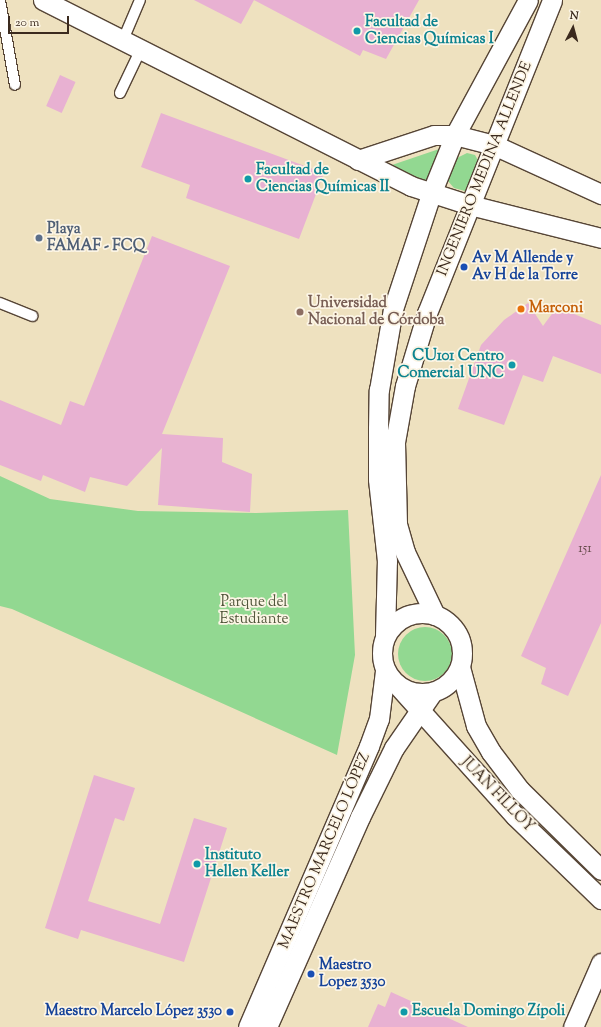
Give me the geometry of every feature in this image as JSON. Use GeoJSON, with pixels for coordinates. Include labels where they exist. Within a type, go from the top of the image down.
{"type":"FeatureCollection","features":[{"type":"Feature","properties":{"kind":"street"},"geometry":{"type":"LineString","coordinates":[[44,0],[358,160],[431,194],[601,238]]}},
{"type":"Feature","properties":{"kind":"street","name":"INGENIERO MEDINA ALLENDE"},"geometry":{"type":"LineString","coordinates":[[385,635],[387,561],[378,479],[379,390],[398,289],[431,194],[456,135],[528,0]]}},
{"type":"Feature","properties":{"kind":"street","name":"INGENIERO MEDINA ALLENDE"},"geometry":{"type":"LineString","coordinates":[[435,615],[405,552],[397,524],[395,442],[413,356],[470,205],[552,0]]}},
{"type":"Feature","properties":{"kind":"street"},"geometry":{"type":"LineString","coordinates":[[358,160],[434,135],[456,135],[494,145],[601,194]]}},
{"type":"Feature","properties":{"kind":"street"},"geometry":{"type":"LineString","coordinates":[[424,613],[435,615],[444,620],[458,636],[462,657],[460,667],[449,684],[432,693],[414,693],[399,687],[385,671],[381,653],[385,635],[401,619],[424,613]]}},
{"type":"Feature","properties":{"kind":"street","name":"JUAN FILLOY"},"geometry":{"type":"LineString","coordinates":[[460,667],[476,726],[490,752],[520,790],[601,870]]}},
{"type":"Feature","properties":{"kind":"street","name":"MAESTRO MARCELO LÓPEZ"},"geometry":{"type":"LineString","coordinates":[[248,1027],[370,746],[379,719],[385,671]]}},
{"type":"Feature","properties":{"kind":"street","name":"JUAN FILLOY"},"geometry":{"type":"LineString","coordinates":[[399,687],[418,711],[514,816],[601,899]]}},
{"type":"Feature","properties":{"kind":"street","name":"MAESTRO MARCELO LÓPEZ"},"geometry":{"type":"LineString","coordinates":[[267,1027],[360,817],[394,748],[418,711],[432,693]]}},
{"type":"Feature","properties":{"kind":"street"},"geometry":{"type":"LineString","coordinates":[[573,1027],[601,963]]}},
{"type":"Feature","properties":{"kind":"lane"},"geometry":{"type":"LineString","coordinates":[[0,0],[15,85]]}},
{"type":"Feature","properties":{"kind":"lane"},"geometry":{"type":"LineString","coordinates":[[123,40],[140,0]]}},
{"type":"Feature","properties":{"kind":"lane"},"geometry":{"type":"LineString","coordinates":[[120,93],[141,49]]}},
{"type":"Feature","properties":{"kind":"lane"},"geometry":{"type":"LineString","coordinates":[[0,303],[32,316]]}},
{"type":"Feature","properties":{"kind":"green space"},"geometry":{"type":"Polygon","coordinates":[[[445,147],[428,183],[392,165],[445,147]]]}},
{"type":"Feature","properties":{"kind":"green space"},"geometry":{"type":"Polygon","coordinates":[[[467,153],[475,155],[479,162],[465,191],[454,188],[447,180],[457,158],[467,153]]]}},
{"type":"Feature","properties":{"kind":"green space","name":"Parque del Estudiante"},"geometry":{"type":"Polygon","coordinates":[[[0,476],[50,499],[138,511],[256,513],[348,510],[355,655],[337,755],[12,609],[0,606],[0,476]]]}},
{"type":"Feature","properties":{"kind":"green space"},"geometry":{"type":"Polygon","coordinates":[[[420,627],[430,627],[440,631],[448,639],[452,649],[452,659],[448,669],[440,677],[430,681],[420,681],[410,677],[402,669],[398,659],[398,649],[402,639],[410,631],[420,627]]]}},
{"type":"Feature","properties":{"kind":"building"},"geometry":{"type":"Polygon","coordinates":[[[194,0],[254,0],[241,24],[194,0]]]}},
{"type":"Feature","properties":{"kind":"building","name":"Facultad de Ciencias Químicas I"},"geometry":{"type":"Polygon","coordinates":[[[254,0],[419,0],[386,59],[363,50],[360,56],[254,0]]]}},
{"type":"Feature","properties":{"kind":"building"},"geometry":{"type":"Polygon","coordinates":[[[60,75],[76,82],[62,113],[46,106],[60,75]]]}},
{"type":"Feature","properties":{"kind":"building","name":"Facultad de Ciencias Químicas II"},"geometry":{"type":"Polygon","coordinates":[[[161,113],[324,173],[299,239],[186,198],[190,185],[141,167],[161,113]]]}},
{"type":"Feature","properties":{"kind":"building"},"geometry":{"type":"Polygon","coordinates":[[[152,236],[230,266],[162,434],[223,438],[222,462],[252,474],[250,512],[158,505],[162,448],[127,486],[90,477],[85,492],[43,475],[41,481],[0,465],[0,400],[61,425],[70,401],[84,406],[152,236]]]}},
{"type":"Feature","properties":{"kind":"building","name":"CU101 Centro Comercial UNC"},"geometry":{"type":"Polygon","coordinates":[[[528,303],[543,326],[557,307],[601,325],[601,374],[553,356],[543,382],[523,375],[504,425],[458,409],[481,345],[504,320],[528,303]]]}},
{"type":"Feature","properties":{"kind":"building"},"geometry":{"type":"Polygon","coordinates":[[[601,475],[601,623],[568,696],[541,684],[546,668],[521,656],[601,475]]]}},
{"type":"Feature","properties":{"kind":"building","name":"Instituto Hellen Keller"},"geometry":{"type":"Polygon","coordinates":[[[94,775],[135,788],[124,821],[115,818],[88,901],[160,924],[194,818],[227,828],[184,962],[81,930],[78,939],[45,928],[94,775]]]}},
{"type":"Feature","properties":{"kind":"building","name":"Escuela Domingo Zípoli"},"geometry":{"type":"Polygon","coordinates":[[[391,992],[468,1027],[368,1027],[378,1004],[385,1007],[391,992]]]}},
{"type":"Feature","properties":{"kind":"place","name":"Facultad de Ciencias Químicas I"},"geometry":{"type":"Point","coordinates":[357,31]}},
{"type":"Feature","properties":{"kind":"place","name":"Facultad de Ciencias Químicas II"},"geometry":{"type":"Point","coordinates":[248,179]}},
{"type":"Feature","properties":{"kind":"place","name":"Playa FAMAF - FCQ"},"geometry":{"type":"Point","coordinates":[39,238]}},
{"type":"Feature","properties":{"kind":"place","name":"Av M Allende y Av H de la Torre"},"geometry":{"type":"Point","coordinates":[464,267]}},
{"type":"Feature","properties":{"kind":"place","name":"Marconi"},"geometry":{"type":"Point","coordinates":[521,309]}},
{"type":"Feature","properties":{"kind":"place","name":"Universidad Nacional de Córdoba"},"geometry":{"type":"Point","coordinates":[300,312]}},
{"type":"Feature","properties":{"kind":"place","name":"CU101 Centro Comercial UNC"},"geometry":{"type":"Point","coordinates":[512,365]}},
{"type":"Feature","properties":{"kind":"place","name":"Instituto Hellen Keller"},"geometry":{"type":"Point","coordinates":[197,864]}},
{"type":"Feature","properties":{"kind":"place","name":"Maestro Lopez 3530"},"geometry":{"type":"Point","coordinates":[311,974]}},
{"type":"Feature","properties":{"kind":"place","name":"Maestro Marcelo López 3530"},"geometry":{"type":"Point","coordinates":[230,1012]}},
{"type":"Feature","properties":{"kind":"place","name":"Escuela Domingo Zípoli"},"geometry":{"type":"Point","coordinates":[404,1012]}}]}
